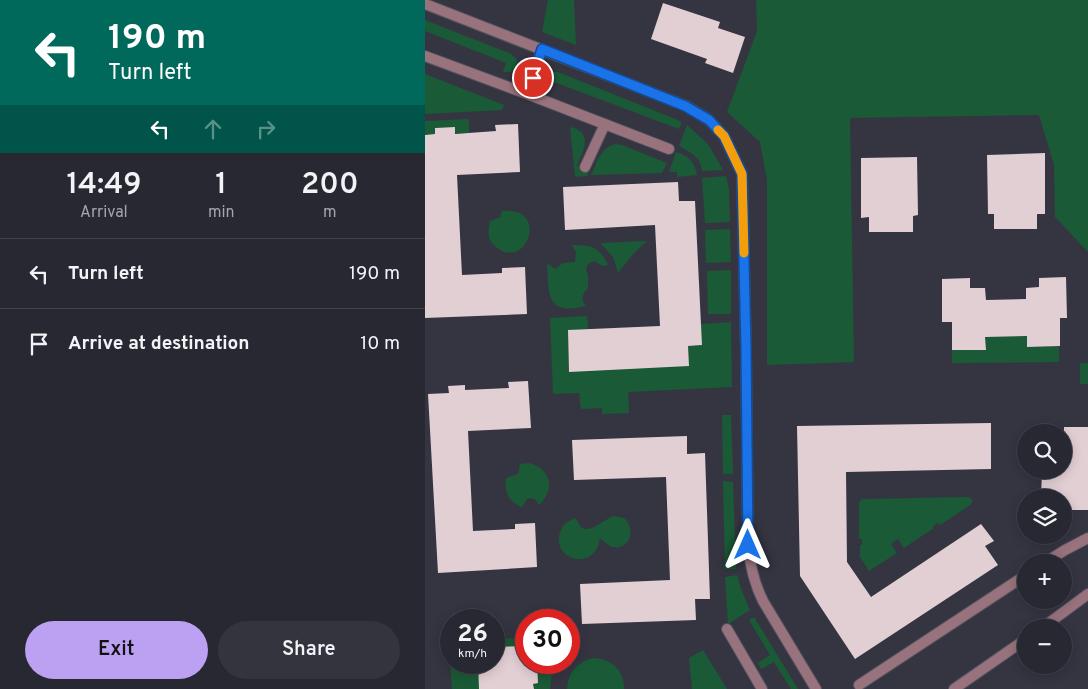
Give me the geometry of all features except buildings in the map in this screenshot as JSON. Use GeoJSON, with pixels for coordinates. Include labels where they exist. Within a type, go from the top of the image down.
{"type":"FeatureCollection","features":[{"type":"Feature","properties":{"kind":"street"},"geometry":{"type":"LineString","coordinates":[[425,4],[685,106],[709,120],[724,136],[742,174],[749,562],[760,594],[816,689]]}},
{"type":"Feature","properties":{"kind":"street"},"geometry":{"type":"LineString","coordinates":[[527,94],[542,49]]}},
{"type":"Feature","properties":{"kind":"street"},"geometry":{"type":"LineString","coordinates":[[425,56],[669,149]]}},
{"type":"Feature","properties":{"kind":"street"},"geometry":{"type":"LineString","coordinates":[[585,166],[605,124]]}},
{"type":"Feature","properties":{"kind":"street"},"geometry":{"type":"LineString","coordinates":[[1059,554],[1088,538]]}},
{"type":"Feature","properties":{"kind":"street"},"geometry":{"type":"LineString","coordinates":[[859,685],[1017,581]]}},
{"type":"Feature","properties":{"kind":"street"},"geometry":{"type":"LineString","coordinates":[[1054,619],[1088,594]]}},
{"type":"Feature","properties":{"kind":"street"},"geometry":{"type":"LineString","coordinates":[[727,629],[763,689]]}},
{"type":"Feature","properties":{"kind":"street"},"geometry":{"type":"LineString","coordinates":[[953,689],[1017,644]]}},
{"type":"Feature","properties":{"kind":"green space"},"geometry":{"type":"Polygon","coordinates":[[[548,0],[574,0],[576,45],[542,32],[548,0]]]}},
{"type":"Feature","properties":{"kind":"green space"},"geometry":{"type":"Polygon","coordinates":[[[756,0],[1088,0],[1088,252],[1055,217],[1054,165],[1039,115],[850,118],[854,362],[767,365],[767,180],[760,142],[727,112],[757,31],[756,0]]]}},
{"type":"Feature","properties":{"kind":"green space"},"geometry":{"type":"Polygon","coordinates":[[[425,20],[511,54],[517,60],[516,67],[511,72],[503,72],[506,63],[425,31],[425,20]]]}},
{"type":"Feature","properties":{"kind":"green space"},"geometry":{"type":"Polygon","coordinates":[[[551,72],[558,72],[682,123],[679,129],[554,82],[551,91],[546,87],[545,77],[551,72]]]}},
{"type":"Feature","properties":{"kind":"green space"},"geometry":{"type":"Polygon","coordinates":[[[425,74],[504,105],[502,110],[425,114],[425,74]]]}},
{"type":"Feature","properties":{"kind":"green space"},"geometry":{"type":"Polygon","coordinates":[[[469,119],[469,133],[455,133],[455,127],[435,128],[435,134],[425,135],[425,121],[469,119]]]}},
{"type":"Feature","properties":{"kind":"green space"},"geometry":{"type":"Polygon","coordinates":[[[687,125],[708,144],[723,170],[702,171],[700,162],[691,153],[679,146],[687,125]]]}},
{"type":"Feature","properties":{"kind":"green space"},"geometry":{"type":"Polygon","coordinates":[[[570,127],[577,129],[584,138],[584,148],[577,166],[589,172],[587,176],[575,177],[570,127]]]}},
{"type":"Feature","properties":{"kind":"green space"},"geometry":{"type":"Polygon","coordinates":[[[615,144],[667,163],[662,173],[591,175],[602,152],[615,144]]]}},
{"type":"Feature","properties":{"kind":"green space"},"geometry":{"type":"Polygon","coordinates":[[[676,152],[691,160],[697,175],[677,177],[677,172],[669,172],[676,152]]]}},
{"type":"Feature","properties":{"kind":"green space"},"geometry":{"type":"Polygon","coordinates":[[[726,176],[729,190],[730,222],[705,223],[702,178],[726,176]]]}},
{"type":"Feature","properties":{"kind":"green space"},"geometry":{"type":"Polygon","coordinates":[[[502,211],[517,212],[526,218],[530,227],[529,237],[524,246],[516,252],[506,252],[495,246],[489,237],[490,221],[500,217],[502,211]]]}},
{"type":"Feature","properties":{"kind":"green space"},"geometry":{"type":"Polygon","coordinates":[[[730,229],[731,262],[706,263],[705,230],[730,229]]]}},
{"type":"Feature","properties":{"kind":"green space"},"geometry":{"type":"Polygon","coordinates":[[[647,241],[634,253],[618,273],[613,257],[600,243],[647,241]]]}},
{"type":"Feature","properties":{"kind":"green space"},"geometry":{"type":"Polygon","coordinates":[[[572,245],[584,245],[598,250],[608,265],[603,266],[594,261],[588,264],[586,269],[588,288],[583,297],[586,306],[563,308],[556,305],[549,293],[547,263],[555,269],[563,263],[575,262],[576,252],[572,245]]]}},
{"type":"Feature","properties":{"kind":"green space"},"geometry":{"type":"Polygon","coordinates":[[[731,270],[731,314],[708,314],[707,271],[731,270]]]}},
{"type":"Feature","properties":{"kind":"green space"},"geometry":{"type":"Polygon","coordinates":[[[587,316],[588,329],[568,331],[569,371],[688,346],[701,345],[701,324],[731,322],[732,387],[628,392],[629,413],[602,414],[602,408],[581,409],[579,393],[553,394],[550,318],[587,316]]]}},
{"type":"Feature","properties":{"kind":"green space"},"geometry":{"type":"Polygon","coordinates":[[[1027,336],[1027,347],[1059,346],[1059,362],[952,363],[952,350],[985,349],[985,337],[1027,336]]]}},
{"type":"Feature","properties":{"kind":"green space"},"geometry":{"type":"Polygon","coordinates":[[[1080,363],[1088,363],[1088,384],[1080,384],[1080,363]]]}},
{"type":"Feature","properties":{"kind":"green space"},"geometry":{"type":"Polygon","coordinates":[[[722,415],[731,415],[733,474],[723,474],[722,415]]]}},
{"type":"Feature","properties":{"kind":"green space"},"geometry":{"type":"Polygon","coordinates":[[[529,463],[543,470],[549,481],[549,487],[539,505],[535,499],[529,498],[522,507],[517,505],[508,496],[506,478],[518,474],[520,464],[529,463]]]}},
{"type":"Feature","properties":{"kind":"green space"},"geometry":{"type":"Polygon","coordinates":[[[723,481],[733,482],[736,569],[725,569],[723,481]]]}},
{"type":"Feature","properties":{"kind":"green space"},"geometry":{"type":"Polygon","coordinates":[[[969,497],[973,501],[970,505],[940,525],[938,523],[933,526],[934,528],[904,548],[898,539],[891,544],[897,553],[869,571],[860,557],[862,539],[859,539],[859,503],[862,499],[969,497]]]}},
{"type":"Feature","properties":{"kind":"green space"},"geometry":{"type":"Polygon","coordinates":[[[614,516],[624,518],[630,528],[629,538],[623,546],[608,545],[600,538],[596,549],[590,556],[582,559],[566,555],[561,549],[559,540],[561,530],[569,521],[576,518],[579,525],[588,529],[614,516]]]}},
{"type":"Feature","properties":{"kind":"green space"},"geometry":{"type":"Polygon","coordinates":[[[737,575],[750,610],[728,624],[725,577],[737,575]]]}},
{"type":"Feature","properties":{"kind":"green space"},"geometry":{"type":"Polygon","coordinates":[[[754,617],[798,689],[791,689],[774,662],[761,669],[758,663],[770,655],[749,620],[754,617]]]}},
{"type":"Feature","properties":{"kind":"green space"},"geometry":{"type":"Polygon","coordinates":[[[515,638],[515,674],[552,674],[550,689],[452,689],[451,674],[505,674],[505,639],[515,638]]]}},
{"type":"Feature","properties":{"kind":"green space"},"geometry":{"type":"Polygon","coordinates":[[[703,650],[727,689],[692,689],[689,658],[703,650]]]}},
{"type":"Feature","properties":{"kind":"green space"},"geometry":{"type":"Polygon","coordinates":[[[593,658],[611,663],[622,676],[624,689],[567,689],[571,674],[580,674],[580,664],[593,658]]]}},
{"type":"Feature","properties":{"kind":"slow traffic"},"geometry":{"type":"LineString","coordinates":[[718,130],[724,136],[742,174],[744,253]]}},
{"type":"Feature","properties":{"kind":"route"},"geometry":{"type":"LineString","coordinates":[[533,78],[542,49],[685,106],[709,120],[724,136],[742,174],[748,545]]}}]}
